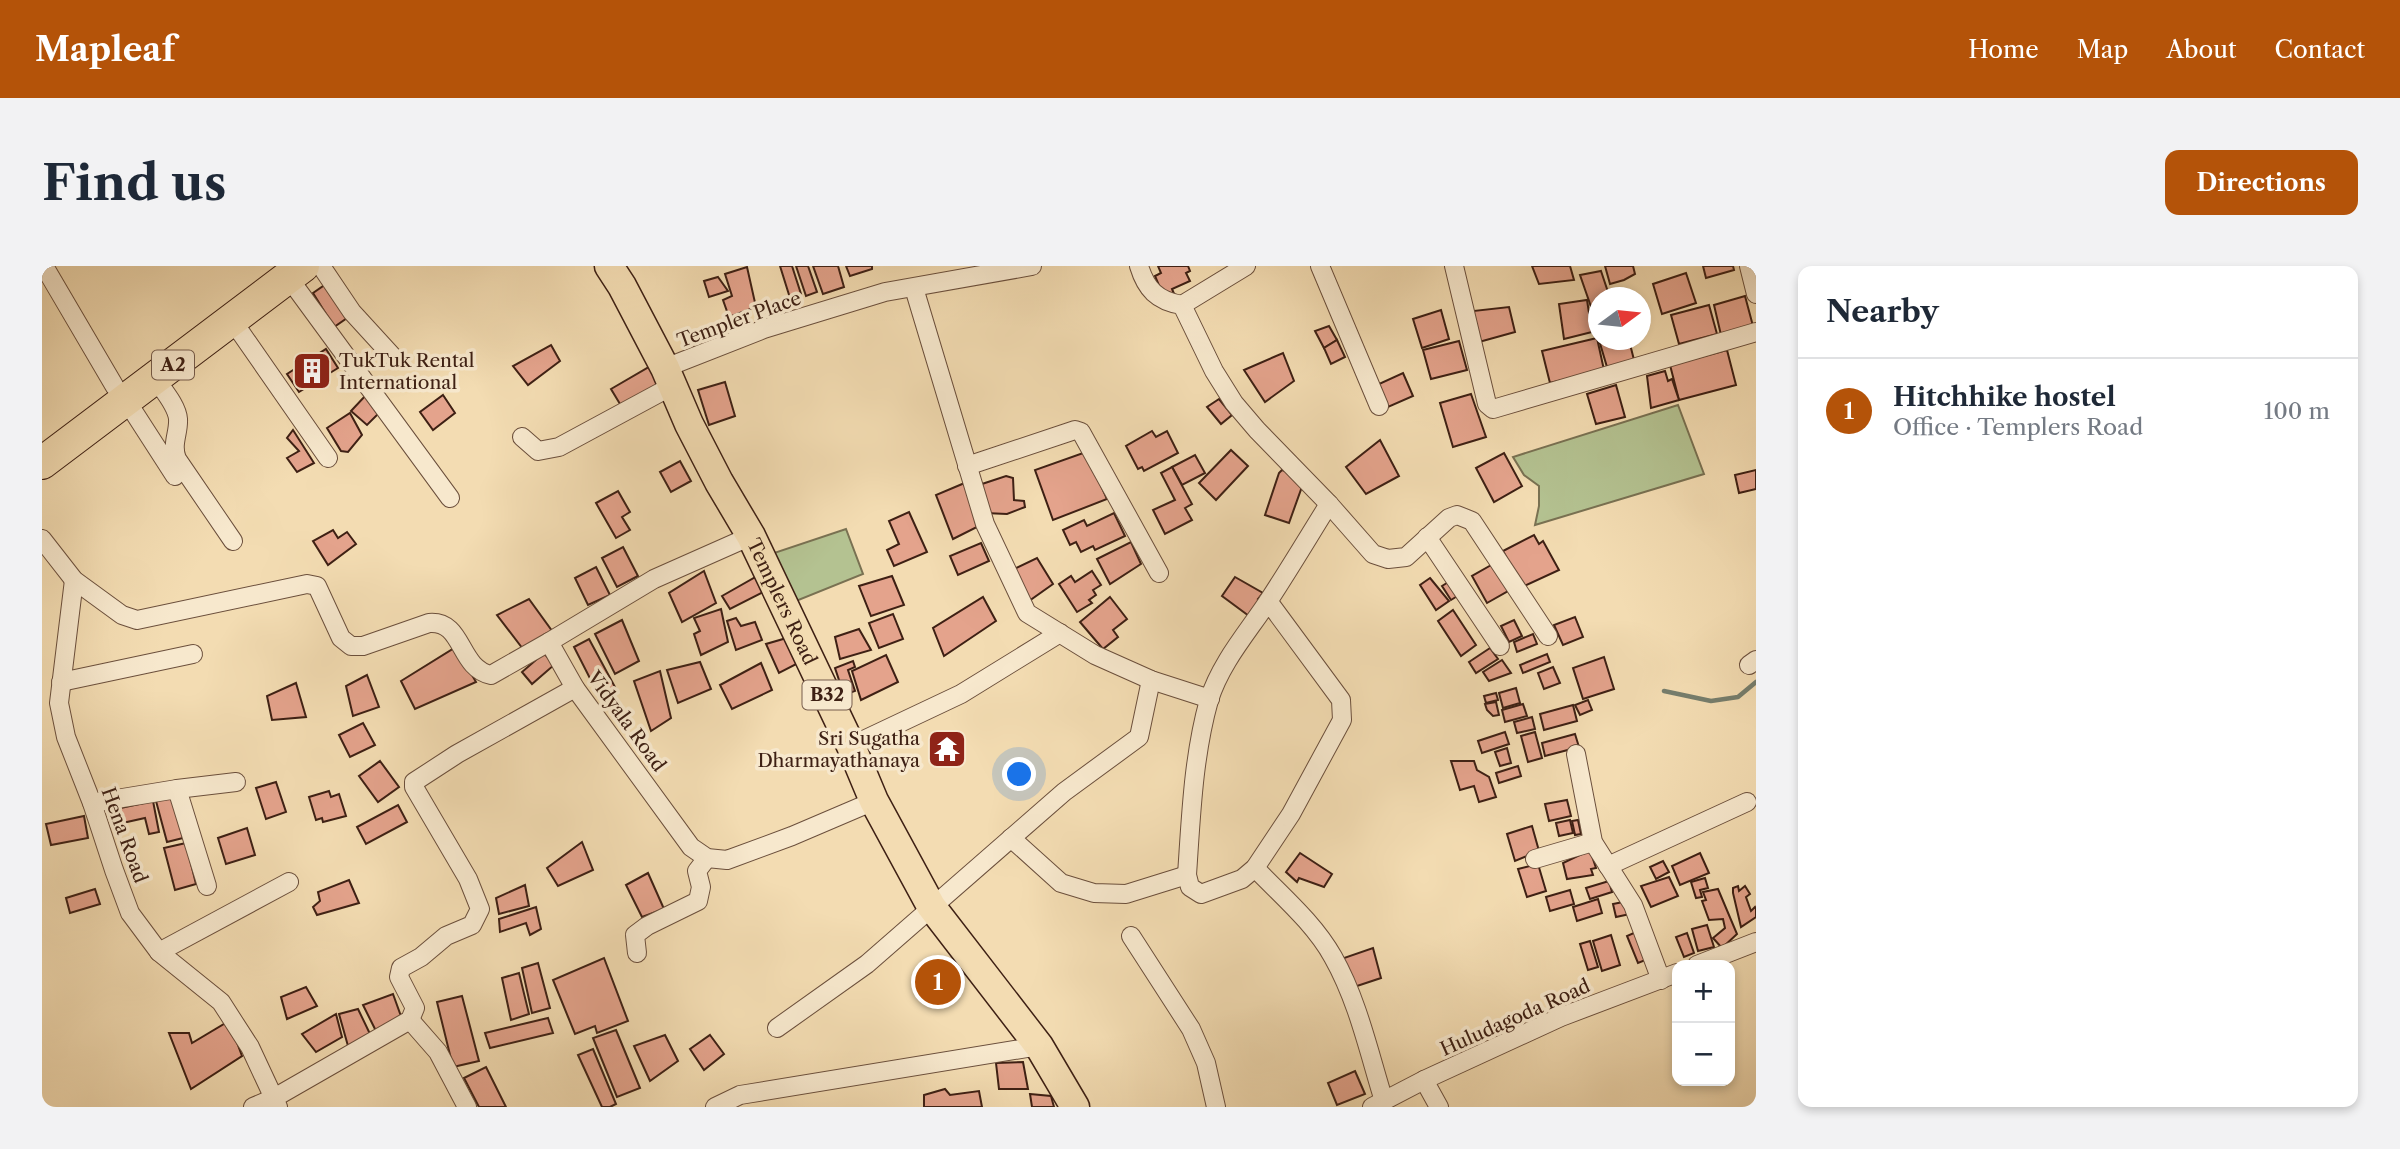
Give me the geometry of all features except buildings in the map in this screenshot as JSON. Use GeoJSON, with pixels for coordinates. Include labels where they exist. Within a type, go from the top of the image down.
{"type":"FeatureCollection","features":[{"type":"Feature","properties":{"kind":"highway","name":"A2"},"geometry":{"type":"LineString","coordinates":[[42,441],[120,394],[289,270]]}},
{"type":"Feature","properties":{"kind":"highway","name":"A2"},"geometry":{"type":"LineString","coordinates":[[42,463],[120,394],[155,378],[232,320],[289,270]]}},
{"type":"Feature","properties":{"kind":"main road","name":"Templers Road"},"geometry":{"type":"LineString","coordinates":[[609,266],[669,377],[719,482],[751,536],[851,746],[874,801],[932,906],[1039,1046],[1075,1107]]}},
{"type":"Feature","properties":{"kind":"street"},"geometry":{"type":"LineString","coordinates":[[44,266],[120,394],[197,508]]}},
{"type":"Feature","properties":{"kind":"street"},"geometry":{"type":"LineString","coordinates":[[321,266],[352,312],[395,359]]}},
{"type":"Feature","properties":{"kind":"street","name":"Templer Place"},"geometry":{"type":"LineString","coordinates":[[522,437],[538,451],[559,447],[669,377],[764,329],[885,292],[1032,266]]}},
{"type":"Feature","properties":{"kind":"street"},"geometry":{"type":"LineString","coordinates":[[1139,266],[1146,286],[1157,298],[1182,305],[1246,266]]}},
{"type":"Feature","properties":{"kind":"street"},"geometry":{"type":"LineString","coordinates":[[1320,266],[1379,406]]}},
{"type":"Feature","properties":{"kind":"street"},"geometry":{"type":"LineString","coordinates":[[1454,266],[1487,404],[1493,409],[1756,332]]}},
{"type":"Feature","properties":{"kind":"street"},"geometry":{"type":"LineString","coordinates":[[1749,266],[1756,294]]}},
{"type":"Feature","properties":{"kind":"street"},"geometry":{"type":"LineString","coordinates":[[289,270],[450,498]]}},
{"type":"Feature","properties":{"kind":"street"},"geometry":{"type":"LineString","coordinates":[[914,288],[985,524],[1027,613],[1095,655],[1151,680],[1210,699]]}},
{"type":"Feature","properties":{"kind":"street"},"geometry":{"type":"LineString","coordinates":[[1182,305],[1214,371],[1234,402],[1256,430],[1329,504],[1373,554],[1388,559],[1406,557],[1449,518],[1457,516],[1472,521],[1548,636]]}},
{"type":"Feature","properties":{"kind":"street"},"geometry":{"type":"LineString","coordinates":[[232,320],[328,458]]}},
{"type":"Feature","properties":{"kind":"street"},"geometry":{"type":"LineString","coordinates":[[155,378],[176,411],[178,421],[173,450],[177,459],[233,541]]}},
{"type":"Feature","properties":{"kind":"street"},"geometry":{"type":"LineString","coordinates":[[967,466],[1075,430],[1081,432],[1159,573]]}},
{"type":"Feature","properties":{"kind":"street"},"geometry":{"type":"LineString","coordinates":[[1268,601],[1341,700],[1342,720],[1291,814],[1255,867],[1242,879],[1201,894],[1190,887],[1187,875],[1193,777],[1210,699],[1238,642],[1268,601],[1329,504]]}},
{"type":"Feature","properties":{"kind":"street"},"geometry":{"type":"LineString","coordinates":[[42,540],[74,580],[122,615],[137,620],[307,584],[317,586],[341,638],[351,646],[363,646],[439,622],[447,625],[473,666],[481,673],[491,675],[654,579],[751,536]]}},
{"type":"Feature","properties":{"kind":"street"},"geometry":{"type":"LineString","coordinates":[[1427,537],[1500,646]]}},
{"type":"Feature","properties":{"kind":"street","name":"Hena Road"},"geometry":{"type":"LineString","coordinates":[[74,580],[59,704],[66,737],[130,913],[159,952],[221,1002],[250,1047],[276,1102]]}},
{"type":"Feature","properties":{"kind":"street"},"geometry":{"type":"LineString","coordinates":[[851,746],[961,694],[1060,633]]}},
{"type":"Feature","properties":{"kind":"street","name":"Vidyala Road"},"geometry":{"type":"LineString","coordinates":[[549,642],[575,688],[691,847],[707,858]]}},
{"type":"Feature","properties":{"kind":"street"},"geometry":{"type":"LineString","coordinates":[[61,682],[193,654]]}},
{"type":"Feature","properties":{"kind":"street"},"geometry":{"type":"LineString","coordinates":[[777,1028],[867,964],[1064,792],[1139,737],[1151,680]]}},
{"type":"Feature","properties":{"kind":"street"},"geometry":{"type":"LineString","coordinates":[[253,1107],[276,1102],[410,1020],[415,1008],[399,977],[401,968],[421,957],[446,936],[472,925],[480,909],[468,880],[414,787],[414,782],[457,754],[575,688]]}},
{"type":"Feature","properties":{"kind":"street"},"geometry":{"type":"LineString","coordinates":[[1576,754],[1593,842],[1633,905],[1669,976]]}},
{"type":"Feature","properties":{"kind":"street"},"geometry":{"type":"LineString","coordinates":[[92,803],[236,782]]}},
{"type":"Feature","properties":{"kind":"street"},"geometry":{"type":"LineString","coordinates":[[177,789],[207,886]]}},
{"type":"Feature","properties":{"kind":"street"},"geometry":{"type":"LineString","coordinates":[[637,953],[635,935],[647,926],[698,901],[701,887],[696,871],[707,858],[727,860],[874,801]]}},
{"type":"Feature","properties":{"kind":"street"},"geometry":{"type":"LineString","coordinates":[[1608,866],[1747,802]]}},
{"type":"Feature","properties":{"kind":"street"},"geometry":{"type":"LineString","coordinates":[[1011,838],[1061,883],[1094,893],[1126,894],[1187,875]]}},
{"type":"Feature","properties":{"kind":"street"},"geometry":{"type":"LineString","coordinates":[[1535,859],[1593,842]]}},
{"type":"Feature","properties":{"kind":"street"},"geometry":{"type":"LineString","coordinates":[[1255,867],[1309,923],[1333,956],[1348,988],[1378,1104]]}},
{"type":"Feature","properties":{"kind":"street"},"geometry":{"type":"LineString","coordinates":[[159,952],[289,882]]}},
{"type":"Feature","properties":{"kind":"street"},"geometry":{"type":"LineString","coordinates":[[1131,936],[1191,1029],[1206,1063],[1216,1107]]}},
{"type":"Feature","properties":{"kind":"street"},"geometry":{"type":"LineString","coordinates":[[1710,960],[1756,942]]}},
{"type":"Feature","properties":{"kind":"street","name":"Huludagoda Road"},"geometry":{"type":"LineString","coordinates":[[1378,1104],[1560,1017],[1669,976]]}},
{"type":"Feature","properties":{"kind":"street"},"geometry":{"type":"LineString","coordinates":[[410,1020],[438,1052],[467,1107]]}},
{"type":"Feature","properties":{"kind":"street"},"geometry":{"type":"LineString","coordinates":[[715,1107],[740,1095],[1039,1046]]}},
{"type":"Feature","properties":{"kind":"street"},"geometry":{"type":"LineString","coordinates":[[1424,1080],[1439,1107]]}},
{"type":"Feature","properties":{"kind":"green space"},"geometry":{"type":"Polygon","coordinates":[[[1678,405],[1704,474],[1535,525],[1539,486],[1524,475],[1513,457],[1678,405]]]}},
{"type":"Feature","properties":{"kind":"green space"},"geometry":{"type":"Polygon","coordinates":[[[846,529],[863,574],[796,601],[774,553],[846,529]]]}},
{"type":"Feature","properties":{"kind":"waterway"},"geometry":{"type":"LineString","coordinates":[[1664,691],[1711,701],[1738,697],[1756,682]]}},
{"type":"Feature","properties":{"kind":"place","name":"TukTuk Rental International"},"geometry":{"type":"Point","coordinates":[312,371]}},
{"type":"Feature","properties":{"kind":"place","name":"Sri Sugatha Dharmayathanaya"},"geometry":{"type":"Point","coordinates":[947,749]}},
{"type":"Feature","properties":{"kind":"place","name":"Hitchhike hostel"},"geometry":{"type":"Point","coordinates":[938,982]}}]}
